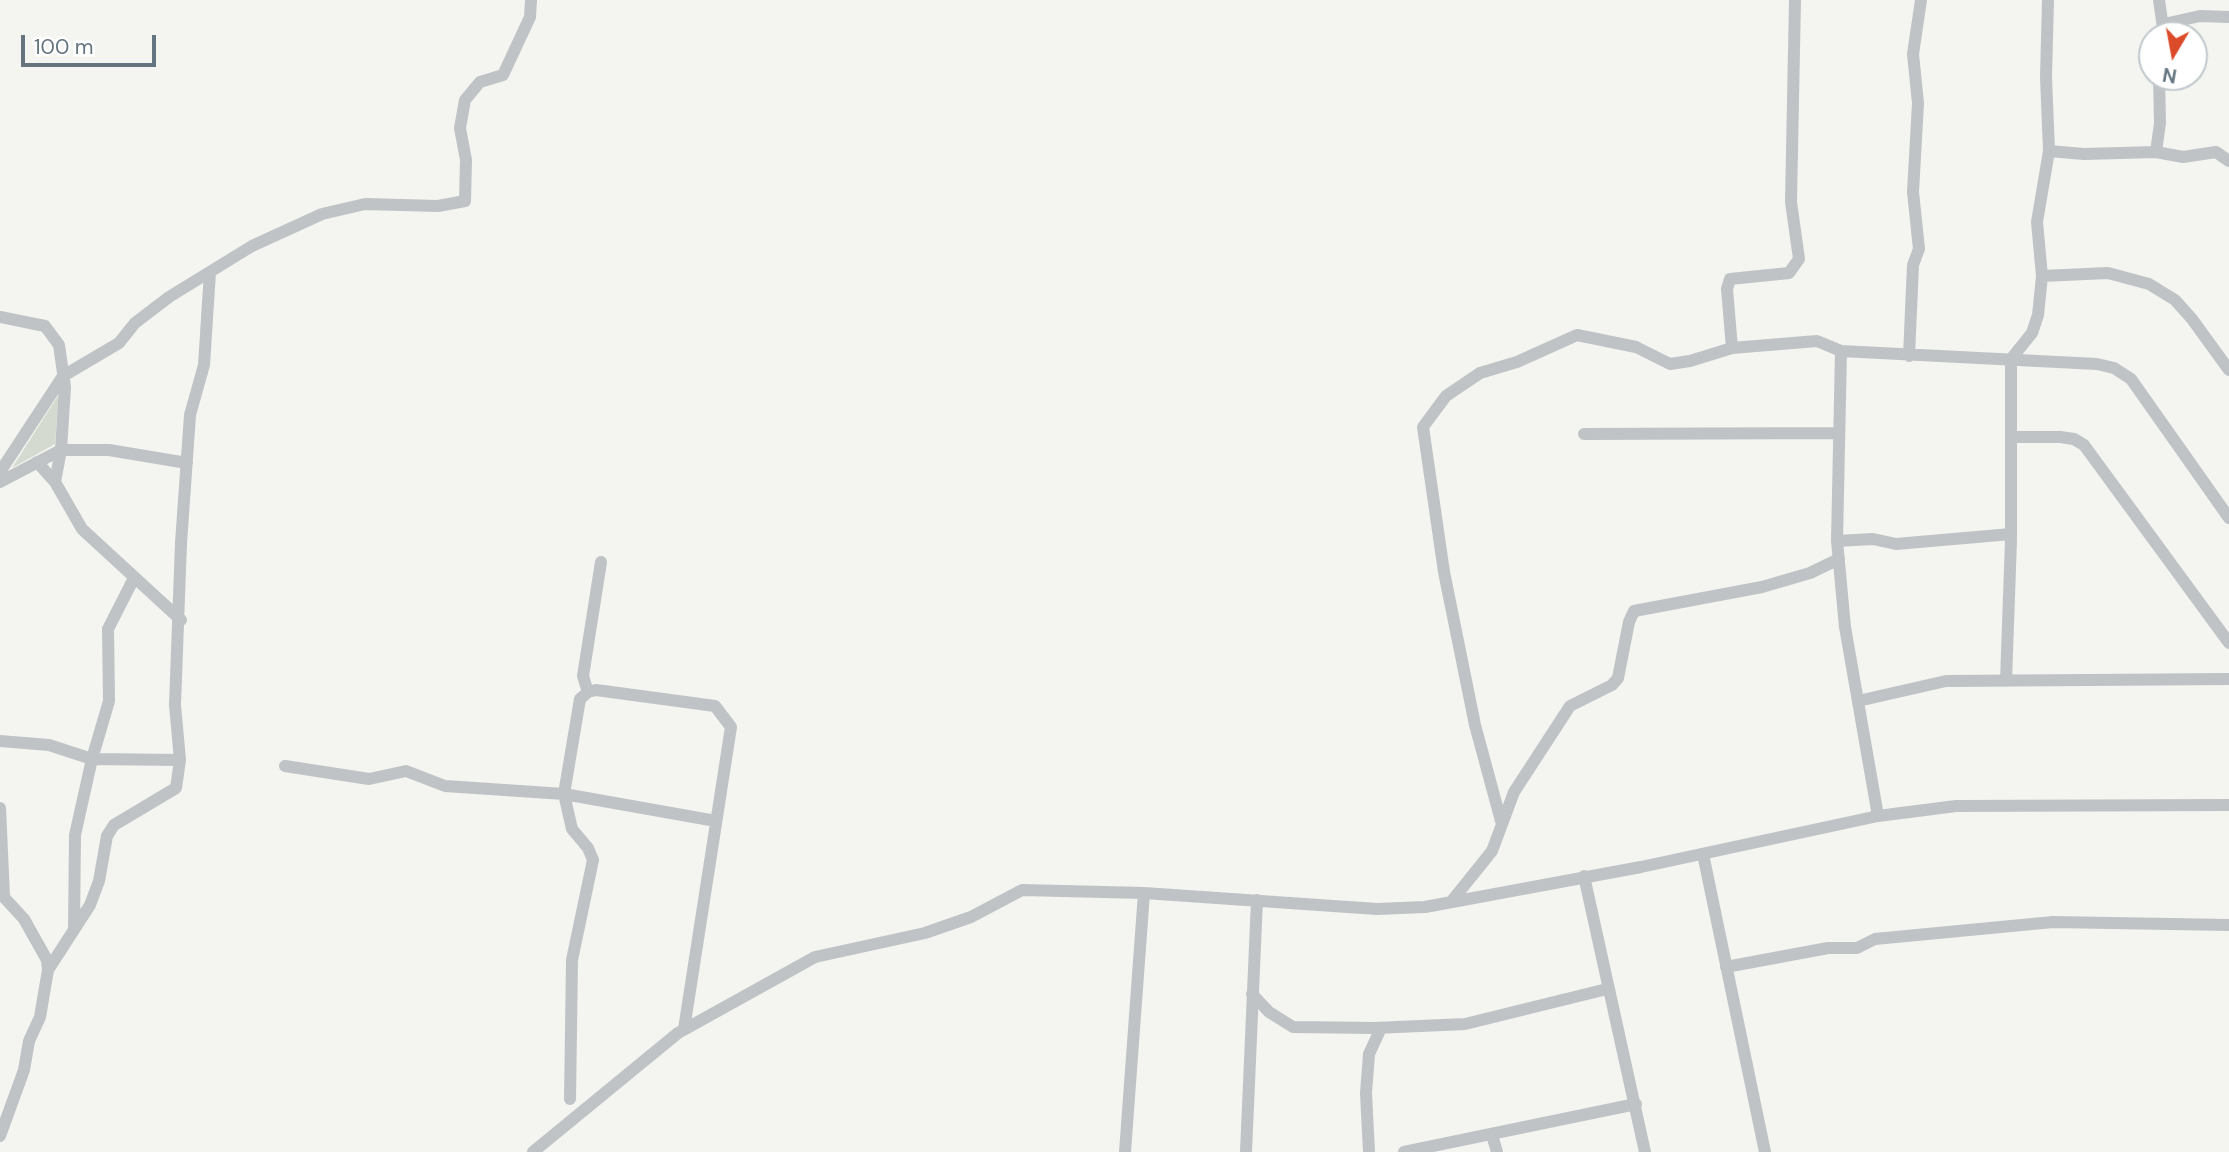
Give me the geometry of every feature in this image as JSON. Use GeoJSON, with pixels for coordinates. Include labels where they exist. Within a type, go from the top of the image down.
{"type":"FeatureCollection","features":[{"type":"Feature","properties":{"kind":"street"},"geometry":{"type":"LineString","coordinates":[[0,472],[63,376],[119,343],[135,323],[169,297],[252,246],[323,214],[365,204],[438,206],[465,201],[466,159],[460,128],[465,100],[480,82],[503,75],[530,17],[531,0]]}},
{"type":"Feature","properties":{"kind":"street"},"geometry":{"type":"LineString","coordinates":[[1732,348],[1727,289],[1730,279],[1789,273],[1799,259],[1791,202],[1794,0]]}},
{"type":"Feature","properties":{"kind":"street"},"geometry":{"type":"LineString","coordinates":[[1909,356],[1913,265],[1919,249],[1913,192],[1918,121],[1913,54],[1921,0]]}},
{"type":"Feature","properties":{"kind":"street"},"geometry":{"type":"LineString","coordinates":[[2006,681],[2011,534],[2011,359],[2036,325],[2042,276],[2038,222],[2049,151],[2046,77],[2048,0]]}},
{"type":"Feature","properties":{"kind":"street"},"geometry":{"type":"LineString","coordinates":[[2159,0],[2163,21]]}},
{"type":"Feature","properties":{"kind":"street"},"geometry":{"type":"LineString","coordinates":[[2186,21],[2200,16],[2229,17]]}},
{"type":"Feature","properties":{"kind":"street"},"geometry":{"type":"LineString","coordinates":[[2156,152],[2160,123],[2159,91]]}},
{"type":"Feature","properties":{"kind":"street"},"geometry":{"type":"LineString","coordinates":[[2049,151],[2156,152],[2183,157],[2216,152],[2229,161]]}},
{"type":"Feature","properties":{"kind":"street"},"geometry":{"type":"LineString","coordinates":[[0,1136],[24,1070],[29,1041],[40,1017],[48,970],[94,893],[107,836],[114,825],[176,788],[180,760],[175,705],[181,620],[181,543],[191,415],[204,365],[210,272]]}},
{"type":"Feature","properties":{"kind":"street"},"geometry":{"type":"LineString","coordinates":[[2042,276],[2108,273],[2150,284],[2175,300],[2229,370]]}},
{"type":"Feature","properties":{"kind":"street"},"geometry":{"type":"LineString","coordinates":[[0,317],[45,326],[59,345],[63,376],[61,450],[55,482]]}},
{"type":"Feature","properties":{"kind":"street"},"geometry":{"type":"LineString","coordinates":[[1501,821],[1475,725],[1444,572],[1425,423],[1446,396],[1466,380],[1517,362],[1572,336],[1636,347],[1670,364],[1732,348],[1817,341],[1841,351],[2097,364],[2114,368],[2132,379],[2229,518]]}},
{"type":"Feature","properties":{"kind":"street"},"geometry":{"type":"LineString","coordinates":[[1841,351],[1838,433],[1839,559],[1845,627],[1878,816]]}},
{"type":"Feature","properties":{"kind":"street"},"geometry":{"type":"LineString","coordinates":[[1584,434],[1838,433]]}},
{"type":"Feature","properties":{"kind":"street"},"geometry":{"type":"LineString","coordinates":[[2012,437],[2074,439],[2084,445],[2229,643]]}},
{"type":"Feature","properties":{"kind":"street"},"geometry":{"type":"LineString","coordinates":[[0,482],[61,450],[109,450],[187,463]]}},
{"type":"Feature","properties":{"kind":"street"},"geometry":{"type":"LineString","coordinates":[[37,461],[55,482],[82,529],[181,620]]}},
{"type":"Feature","properties":{"kind":"street"},"geometry":{"type":"LineString","coordinates":[[1838,541],[1873,539],[1895,544],[2011,534]]}},
{"type":"Feature","properties":{"kind":"street"},"geometry":{"type":"LineString","coordinates":[[1451,902],[1492,851],[1501,821],[1528,766],[1549,740],[1570,706],[1612,685],[1618,678],[1629,622],[1634,611],[1762,587],[1810,573],[1839,559]]}},
{"type":"Feature","properties":{"kind":"street"},"geometry":{"type":"LineString","coordinates":[[588,692],[583,676],[601,562]]}},
{"type":"Feature","properties":{"kind":"street"},"geometry":{"type":"LineString","coordinates":[[74,928],[75,835],[92,759],[109,701],[108,629],[134,578]]}},
{"type":"Feature","properties":{"kind":"street"},"geometry":{"type":"LineString","coordinates":[[1858,701],[1946,681],[2229,678]]}},
{"type":"Feature","properties":{"kind":"street"},"geometry":{"type":"LineString","coordinates":[[570,1099],[572,960],[593,860],[588,848],[572,829],[564,794],[580,699],[588,692],[596,690],[715,706],[731,727],[684,1030]]}},
{"type":"Feature","properties":{"kind":"street"},"geometry":{"type":"LineString","coordinates":[[0,741],[49,745],[92,759],[180,760]]}},
{"type":"Feature","properties":{"kind":"street"},"geometry":{"type":"LineString","coordinates":[[285,766],[369,779],[406,771],[445,786],[564,794],[716,821]]}},
{"type":"Feature","properties":{"kind":"street"},"geometry":{"type":"LineString","coordinates":[[533,1152],[684,1030],[815,957],[925,933],[971,917],[1022,890],[1144,893],[1377,909],[1451,902],[1878,816],[1956,806],[2229,805]]}},
{"type":"Feature","properties":{"kind":"street"},"geometry":{"type":"LineString","coordinates":[[0,808],[2,895],[24,919],[30,934],[41,948],[48,970]]}},
{"type":"Feature","properties":{"kind":"street"},"geometry":{"type":"LineString","coordinates":[[1703,853],[1765,1152]]}},
{"type":"Feature","properties":{"kind":"street"},"geometry":{"type":"LineString","coordinates":[[1584,876],[1607,989],[1646,1152]]}},
{"type":"Feature","properties":{"kind":"street"},"geometry":{"type":"LineString","coordinates":[[1125,1152],[1144,893]]}},
{"type":"Feature","properties":{"kind":"street"},"geometry":{"type":"LineString","coordinates":[[1246,1152],[1257,900]]}},
{"type":"Feature","properties":{"kind":"street"},"geometry":{"type":"LineString","coordinates":[[1726,967],[1828,948],[1857,948],[1875,939],[2053,922],[2229,925]]}},
{"type":"Feature","properties":{"kind":"street"},"geometry":{"type":"LineString","coordinates":[[1252,994],[1269,1012],[1293,1027],[1381,1028],[1465,1024],[1607,989]]}},
{"type":"Feature","properties":{"kind":"street"},"geometry":{"type":"LineString","coordinates":[[1369,1152],[1366,1093],[1369,1054],[1381,1028]]}},
{"type":"Feature","properties":{"kind":"street"},"geometry":{"type":"LineString","coordinates":[[1404,1152],[1636,1104]]}},
{"type":"Feature","properties":{"kind":"street"},"geometry":{"type":"LineString","coordinates":[[1492,1135],[1497,1152]]}},
{"type":"Feature","properties":{"kind":"shaded area"},"geometry":{"type":"Polygon","coordinates":[[[59,394],[55,444],[12,468],[59,394]]]}}]}
